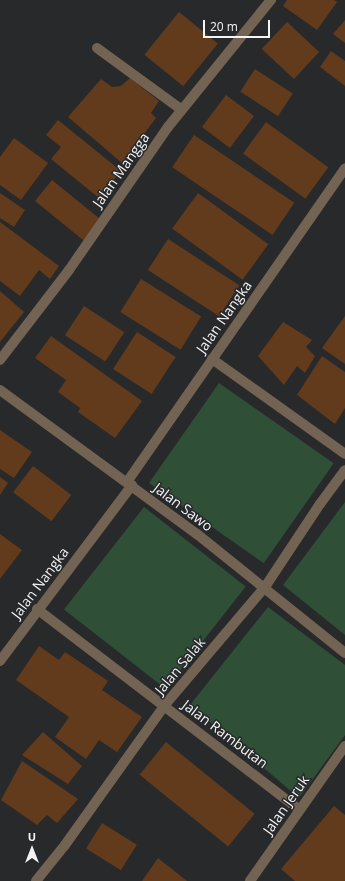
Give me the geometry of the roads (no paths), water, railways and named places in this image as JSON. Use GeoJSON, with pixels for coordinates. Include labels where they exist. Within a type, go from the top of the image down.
{"type":"FeatureCollection","features":[{"type":"Feature","properties":{"kind":"street","name":"Jalan Mangga"},"geometry":{"type":"LineString","coordinates":[[0,360],[69,270],[168,127],[270,0]]}},
{"type":"Feature","properties":{"kind":"street"},"geometry":{"type":"LineString","coordinates":[[97,48],[182,110]]}},
{"type":"Feature","properties":{"kind":"street","name":"Jalan Nangka"},"geometry":{"type":"LineString","coordinates":[[0,661],[129,484],[212,359],[345,168]]}},
{"type":"Feature","properties":{"kind":"street"},"geometry":{"type":"LineString","coordinates":[[212,359],[345,454]]}},
{"type":"Feature","properties":{"kind":"street","name":"Jalan Sawo"},"geometry":{"type":"LineString","coordinates":[[0,390],[129,484],[264,587],[345,653]]}},
{"type":"Feature","properties":{"kind":"street","name":"Jalan Salak"},"geometry":{"type":"LineString","coordinates":[[36,881],[65,845],[164,706],[264,587],[320,504],[345,470]]}},
{"type":"Feature","properties":{"kind":"street","name":"Jalan Rambutan"},"geometry":{"type":"LineString","coordinates":[[38,609],[300,809]]}},
{"type":"Feature","properties":{"kind":"street","name":"Jalan Jeruk"},"geometry":{"type":"LineString","coordinates":[[250,881],[345,746]]}}]}
